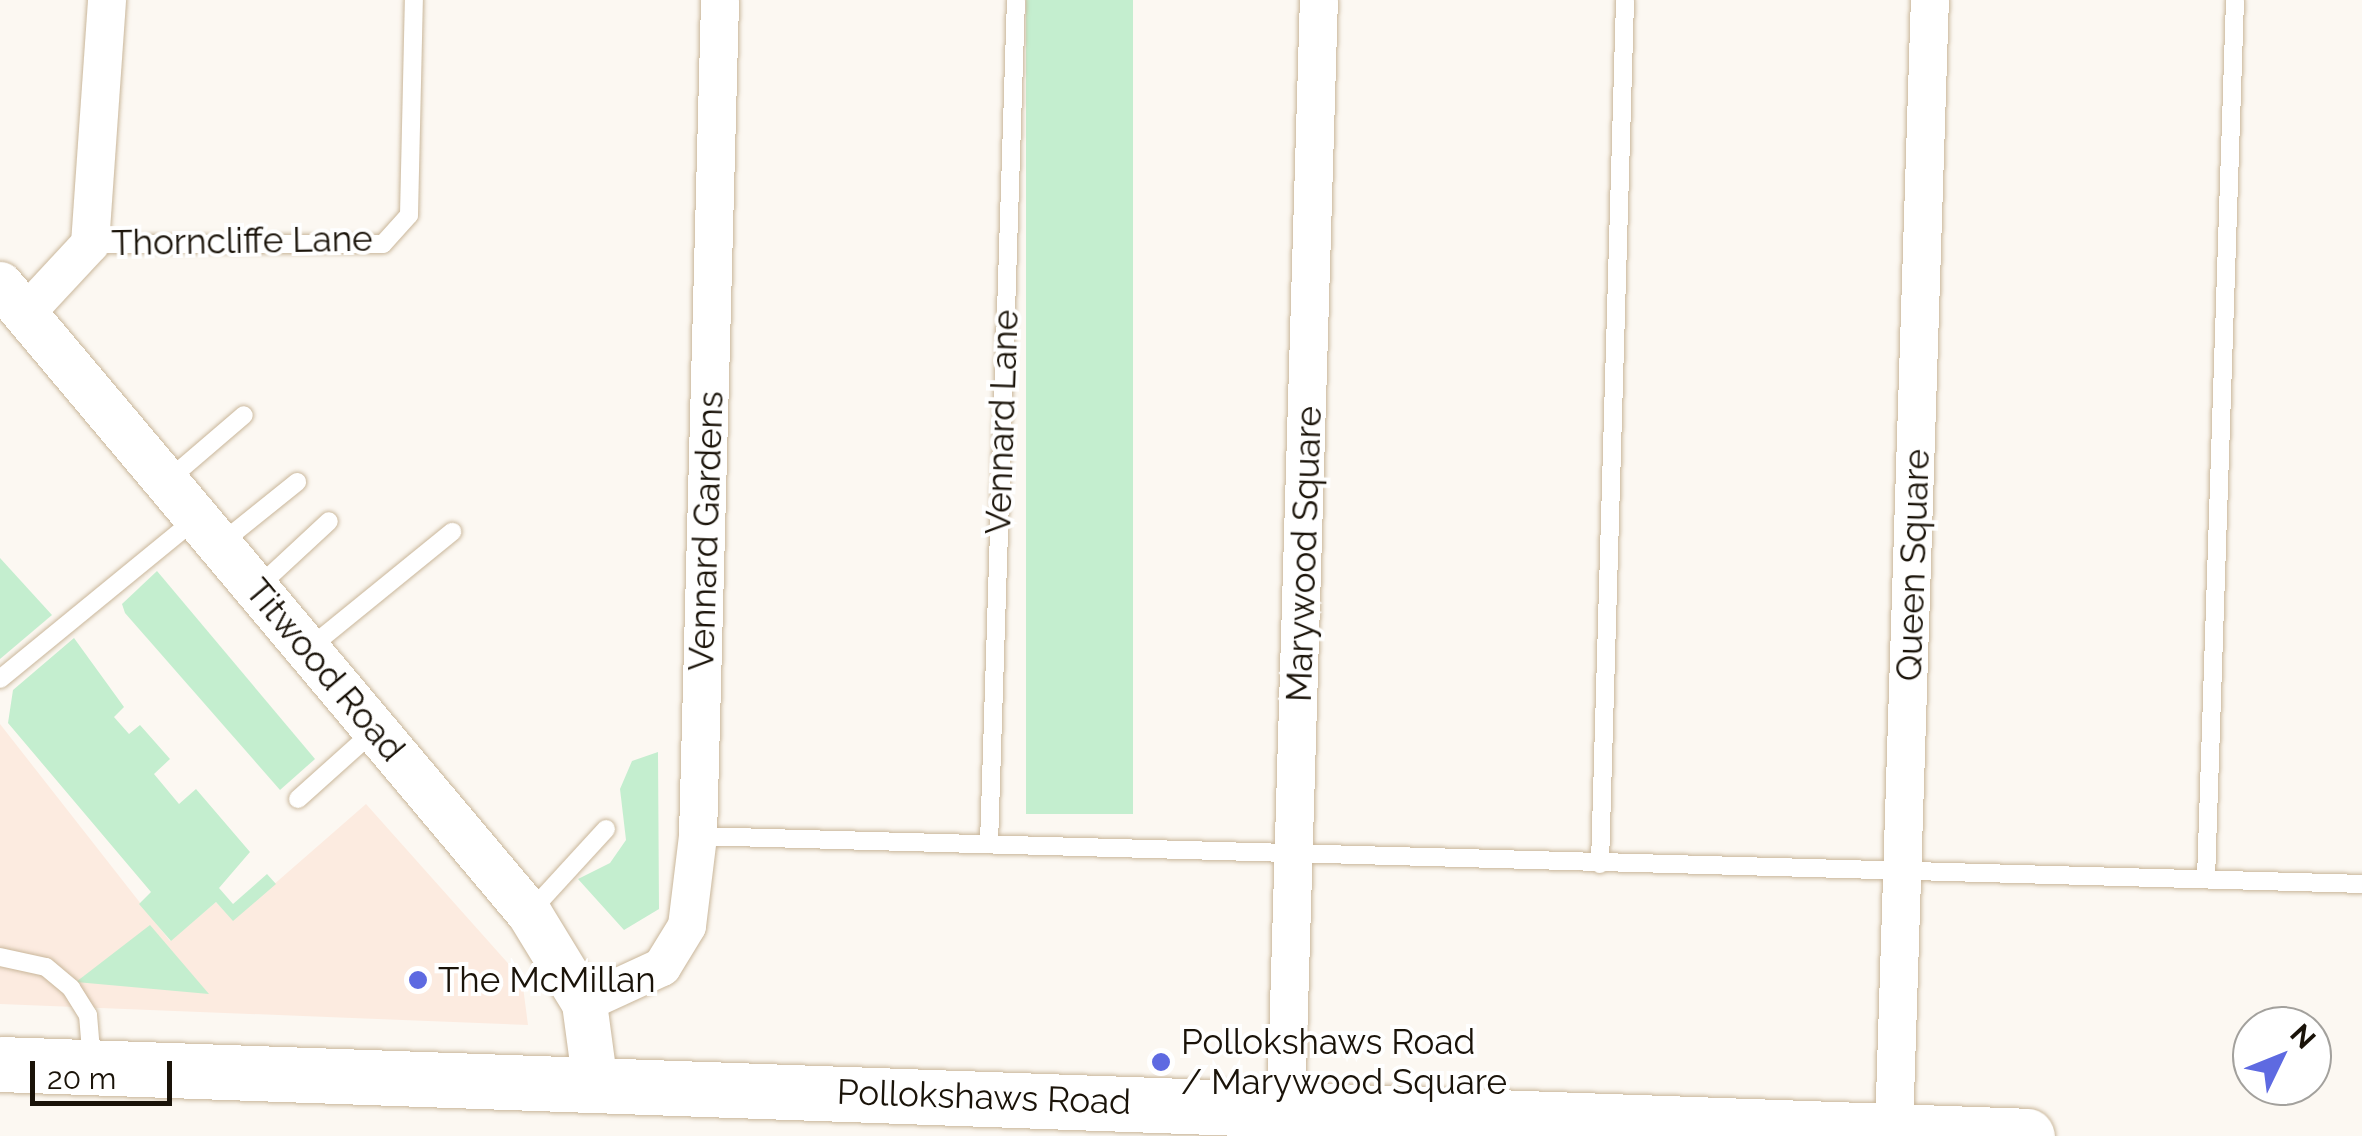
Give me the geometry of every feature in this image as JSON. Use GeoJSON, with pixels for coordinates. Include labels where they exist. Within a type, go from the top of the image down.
{"type":"FeatureCollection","features":[{"type":"Feature","properties":{"kind":"main road","name":"Pollokshaws Road"},"geometry":{"type":"LineString","coordinates":[[0,1064],[2028,1136]]}},
{"type":"Feature","properties":{"kind":"street"},"geometry":{"type":"LineString","coordinates":[[13,299],[90,244],[107,0]]}},
{"type":"Feature","properties":{"kind":"street","name":"Vennard Gardens"},"geometry":{"type":"LineString","coordinates":[[584,1002],[662,968],[678,949],[698,836],[720,0]]}},
{"type":"Feature","properties":{"kind":"street","name":"Marywood Square"},"geometry":{"type":"LineString","coordinates":[[1286,1108],[1319,0]]}},
{"type":"Feature","properties":{"kind":"street","name":"Queen Square"},"geometry":{"type":"LineString","coordinates":[[1894,1130],[1930,0]]}},
{"type":"Feature","properties":{"kind":"street","name":"Titwood Road"},"geometry":{"type":"LineString","coordinates":[[13,299],[529,913],[584,1002],[595,1084]]}},
{"type":"Feature","properties":{"kind":"lane","name":"Thorncliffe Lane"},"geometry":{"type":"LineString","coordinates":[[90,244],[382,244],[408,215],[414,0]]}},
{"type":"Feature","properties":{"kind":"lane","name":"Vennard Lane"},"geometry":{"type":"LineString","coordinates":[[988,844],[1016,0]]}},
{"type":"Feature","properties":{"kind":"lane"},"geometry":{"type":"LineString","coordinates":[[1600,864],[1625,0]]}},
{"type":"Feature","properties":{"kind":"lane"},"geometry":{"type":"LineString","coordinates":[[2206,879],[2236,0]]}},
{"type":"Feature","properties":{"kind":"lane"},"geometry":{"type":"LineString","coordinates":[[166,481],[244,415]]}},
{"type":"Feature","properties":{"kind":"lane"},"geometry":{"type":"LineString","coordinates":[[0,678],[208,531],[298,482]]}},
{"type":"Feature","properties":{"kind":"lane"},"geometry":{"type":"LineString","coordinates":[[256,588],[329,521]]}},
{"type":"Feature","properties":{"kind":"lane"},"geometry":{"type":"LineString","coordinates":[[308,649],[452,532]]}},
{"type":"Feature","properties":{"kind":"lane"},"geometry":{"type":"LineString","coordinates":[[298,799],[375,730]]}},
{"type":"Feature","properties":{"kind":"lane"},"geometry":{"type":"LineString","coordinates":[[529,913],[606,829]]}},
{"type":"Feature","properties":{"kind":"lane"},"geometry":{"type":"LineString","coordinates":[[698,836],[1296,848],[1600,864],[1903,868],[2362,884]]}},
{"type":"Feature","properties":{"kind":"lane"},"geometry":{"type":"LineString","coordinates":[[0,957],[46,967],[71,988],[88,1015],[92,1068]]}},
{"type":"Feature","properties":{"kind":"shaded area"},"geometry":{"type":"Polygon","coordinates":[[[0,724],[170,941],[216,902],[233,920],[366,804],[522,979],[528,1025],[0,1004],[0,724]]]}},
{"type":"Feature","properties":{"kind":"green space"},"geometry":{"type":"Polygon","coordinates":[[[1026,0],[1133,0],[1133,814],[1026,814],[1026,0]]]}},
{"type":"Feature","properties":{"kind":"green space"},"geometry":{"type":"Polygon","coordinates":[[[0,558],[52,615],[0,659],[0,558]]]}},
{"type":"Feature","properties":{"kind":"green space"},"geometry":{"type":"Polygon","coordinates":[[[157,571],[315,759],[280,790],[125,613],[122,604],[157,571]]]}},
{"type":"Feature","properties":{"kind":"green space"},"geometry":{"type":"Polygon","coordinates":[[[74,638],[124,707],[114,717],[129,734],[140,725],[170,759],[154,774],[179,804],[196,789],[250,852],[219,888],[233,904],[267,874],[276,884],[233,921],[216,902],[171,941],[139,904],[151,892],[8,723],[13,690],[74,638]]]}},
{"type":"Feature","properties":{"kind":"green space"},"geometry":{"type":"Polygon","coordinates":[[[658,752],[659,909],[624,930],[578,879],[610,863],[626,840],[620,789],[632,761],[658,752]]]}},
{"type":"Feature","properties":{"kind":"green space"},"geometry":{"type":"Polygon","coordinates":[[[150,925],[209,994],[76,982],[150,925]]]}},
{"type":"Feature","properties":{"kind":"place","name":"The McMillan"},"geometry":{"type":"Point","coordinates":[418,980]}},
{"type":"Feature","properties":{"kind":"place","name":"Pollokshaws Road / Marywood Square"},"geometry":{"type":"Point","coordinates":[1161,1062]}}]}
